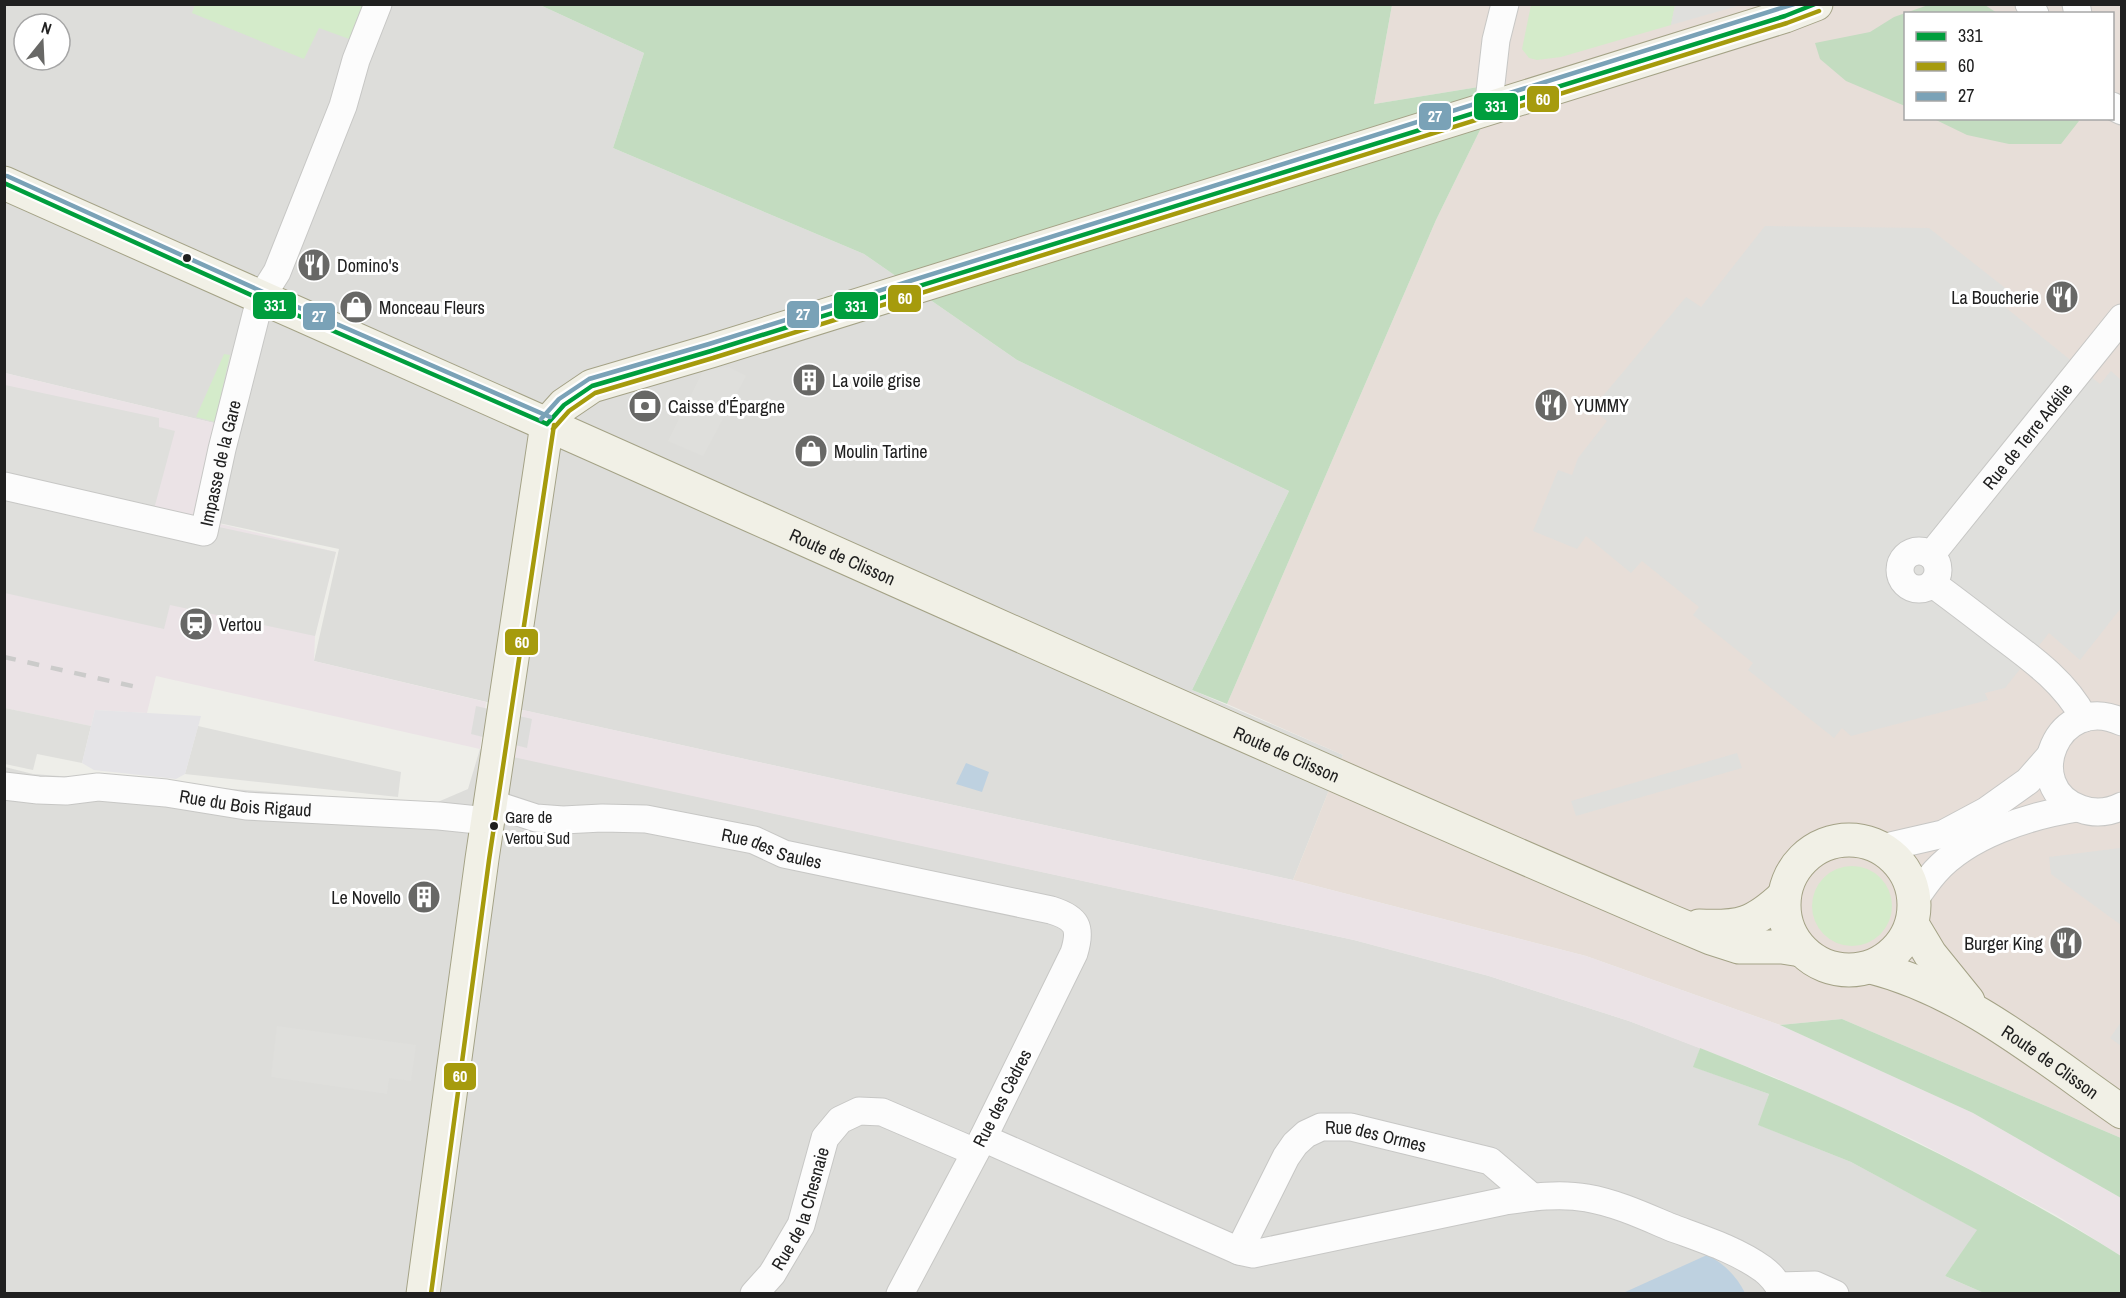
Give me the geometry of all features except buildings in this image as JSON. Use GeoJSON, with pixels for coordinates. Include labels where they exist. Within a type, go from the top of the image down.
{"type":"FeatureCollection","features":[{"type":"Feature","properties":{"kind":"main road"},"geometry":{"type":"LineString","coordinates":[[423,1293],[489,812],[547,424],[564,405],[592,386],[1488,110],[1785,16],[1816,4]]}},
{"type":"Feature","properties":{"kind":"main road","name":"Route de Clisson"},"geometry":{"type":"LineString","coordinates":[[4,183],[260,299],[547,424],[1211,720],[1711,938],[1739,947],[1782,947],[1801,950]]}},
{"type":"Feature","properties":{"kind":"main road"},"geometry":{"type":"LineString","coordinates":[[1837,840],[1861,840],[1882,848],[1900,863],[1908,875],[1914,912],[1901,946],[1885,961],[1871,967],[1847,971],[1835,970],[1814,960],[1793,940],[1785,921],[1784,896],[1797,865],[1818,847],[1837,840]]}},
{"type":"Feature","properties":{"kind":"main road","name":"Route de Clisson"},"geometry":{"type":"LineString","coordinates":[[1682,925],[1725,927],[1747,923],[1767,912],[1784,896]]}},
{"type":"Feature","properties":{"kind":"main road","name":"Route de Clisson"},"geometry":{"type":"LineString","coordinates":[[1914,912],[1930,954],[1977,1012]]}},
{"type":"Feature","properties":{"kind":"main road","name":"Route de Clisson"},"geometry":{"type":"LineString","coordinates":[[1871,967],[1895,973],[1929,987],[1977,1012],[2121,1112]]}},
{"type":"Feature","properties":{"kind":"street","name":"Impasse de la Gare"},"geometry":{"type":"LineString","coordinates":[[4,486],[204,532],[222,449],[260,299],[277,272],[343,106],[356,60],[378,4]]}},
{"type":"Feature","properties":{"kind":"street"},"geometry":{"type":"LineString","coordinates":[[1488,110],[1496,40],[1505,4]]}},
{"type":"Feature","properties":{"kind":"street","name":"Rue de Terre Adélie"},"geometry":{"type":"LineString","coordinates":[[2084,718],[2076,703],[2065,690],[2034,660],[1933,584],[1928,588],[1915,589],[1905,582],[1900,571],[1901,564],[1908,555],[1920,551],[1931,555],[2121,318]]}},
{"type":"Feature","properties":{"kind":"street"},"geometry":{"type":"LineString","coordinates":[[2121,722],[2112,717],[2098,716],[2072,723],[2061,732],[2054,743],[2049,768],[2058,792],[2077,808],[2102,813],[2121,806]]}},
{"type":"Feature","properties":{"kind":"street"},"geometry":{"type":"LineString","coordinates":[[1882,848],[1943,834],[1986,811],[2028,781],[2050,756]]}},
{"type":"Feature","properties":{"kind":"street","name":"Rue du Bois Rigaud"},"geometry":{"type":"LineString","coordinates":[[4,786],[66,791],[98,787],[166,793],[246,806],[439,816],[489,812]]}},
{"type":"Feature","properties":{"kind":"street"},"geometry":{"type":"LineString","coordinates":[[1914,912],[1935,872],[1958,852],[2005,826],[2044,813],[2077,808]]}},
{"type":"Feature","properties":{"kind":"street","name":"Rue des Saules"},"geometry":{"type":"LineString","coordinates":[[489,812],[563,820],[646,819],[754,840],[784,854],[1051,910]]}},
{"type":"Feature","properties":{"kind":"street","name":"Rue des Cèdres"},"geometry":{"type":"LineString","coordinates":[[900,1293],[979,1145],[1074,953],[1078,940],[1074,922],[1066,915],[1051,910]]}},
{"type":"Feature","properties":{"kind":"street","name":"Rue de la Chesnaie"},"geometry":{"type":"LineString","coordinates":[[754,1293],[772,1274],[801,1225],[825,1138],[840,1120],[859,1112],[882,1112],[979,1145]]}},
{"type":"Feature","properties":{"kind":"street","name":"Rue des Ormes"},"geometry":{"type":"LineString","coordinates":[[1239,1251],[1286,1157],[1306,1134],[1321,1127],[1351,1127],[1490,1161],[1532,1197]]}},
{"type":"Feature","properties":{"kind":"street"},"geometry":{"type":"LineString","coordinates":[[979,1145],[1239,1251],[1253,1254],[1532,1197],[1561,1196],[1588,1198],[1630,1211],[1737,1253],[1765,1270],[1781,1290],[1815,1285],[1835,1293]]}},
{"type":"Feature","properties":{"kind":"shaded area"},"geometry":{"type":"Polygon","coordinates":[[[1675,4],[1741,5],[1671,25],[1675,4]]]}},
{"type":"Feature","properties":{"kind":"shaded area"},"geometry":{"type":"Polygon","coordinates":[[[5,5],[195,5],[193,12],[319,27],[367,5],[540,5],[644,53],[613,148],[864,254],[1017,360],[1289,491],[1192,690],[1343,755],[1293,880],[487,702],[314,661],[339,549],[200,519],[218,424],[5,373],[5,5]]]}},
{"type":"Feature","properties":{"kind":"shaded area"},"geometry":{"type":"Polygon","coordinates":[[[1392,5],[2120,5],[2122,12],[2121,1138],[1842,1019],[1780,1025],[1586,956],[1293,880],[1343,755],[1227,704],[1436,220],[1503,83],[1374,104],[1392,5]]]}},
{"type":"Feature","properties":{"kind":"shaded area"},"geometry":{"type":"Polygon","coordinates":[[[1765,226],[1929,228],[2014,295],[2005,307],[2100,384],[2111,371],[2121,380],[2121,608],[2080,660],[2049,633],[2005,688],[1985,693],[1988,700],[1851,736],[1842,728],[1834,738],[1748,670],[1753,663],[1693,615],[1699,607],[1642,561],[1631,573],[1586,536],[1577,549],[1533,531],[1558,470],[1572,475],[1578,458],[1607,421],[1592,409],[1686,297],[1701,307],[1765,226]]]}},
{"type":"Feature","properties":{"kind":"shaded area"},"geometry":{"type":"Polygon","coordinates":[[[729,367],[746,376],[703,456],[668,441],[704,369],[729,367]]]}},
{"type":"Feature","properties":{"kind":"shaded area"},"geometry":{"type":"Polygon","coordinates":[[[5,373],[218,424],[200,519],[336,552],[315,636],[314,661],[486,702],[480,749],[156,676],[147,713],[95,710],[91,726],[5,708],[5,373]]]}},
{"type":"Feature","properties":{"kind":"shaded area"},"geometry":{"type":"Polygon","coordinates":[[[5,385],[159,418],[159,427],[175,431],[154,509],[205,524],[336,552],[315,636],[170,605],[164,629],[5,593],[5,385]]]}},
{"type":"Feature","properties":{"kind":"shaded area"},"geometry":{"type":"Polygon","coordinates":[[[5,708],[91,726],[82,763],[37,754],[33,770],[5,764],[5,708]]]}},
{"type":"Feature","properties":{"kind":"shaded area"},"geometry":{"type":"Polygon","coordinates":[[[95,710],[201,716],[185,774],[176,779],[94,770],[82,763],[95,710]]]}},
{"type":"Feature","properties":{"kind":"shaded area"},"geometry":{"type":"Polygon","coordinates":[[[523,710],[1293,880],[1586,956],[1780,1025],[1973,1113],[2121,1198],[2121,1256],[2056,1215],[1916,1141],[1774,1077],[1629,1021],[1489,976],[1354,940],[513,757],[523,710]]]}},
{"type":"Feature","properties":{"kind":"shaded area"},"geometry":{"type":"Polygon","coordinates":[[[198,726],[401,772],[398,797],[185,774],[198,726]]]}},
{"type":"Feature","properties":{"kind":"shaded area"},"geometry":{"type":"Polygon","coordinates":[[[480,749],[1354,940],[1489,976],[1629,1021],[1700,1048],[1694,1067],[1769,1094],[1759,1125],[1851,1162],[1978,1230],[1945,1276],[1984,1293],[5,1294],[5,767],[33,774],[433,804],[468,789],[480,749]]]}},
{"type":"Feature","properties":{"kind":"shaded area"},"geometry":{"type":"Polygon","coordinates":[[[1737,753],[1742,768],[1576,816],[1571,801],[1737,753]]]}},
{"type":"Feature","properties":{"kind":"shaded area"},"geometry":{"type":"Polygon","coordinates":[[[2120,848],[2122,853],[2121,925],[2051,874],[2049,857],[2120,848]]]}},
{"type":"Feature","properties":{"kind":"shaded area"},"geometry":{"type":"Polygon","coordinates":[[[2121,1022],[2121,1046],[2110,1038],[2121,1022]]]}},
{"type":"Feature","properties":{"kind":"shaded area"},"geometry":{"type":"Polygon","coordinates":[[[277,1026],[416,1045],[411,1081],[389,1078],[387,1094],[271,1077],[277,1026]]]}},
{"type":"Feature","properties":{"kind":"green space"},"geometry":{"type":"Polygon","coordinates":[[[195,4],[367,5],[352,40],[319,28],[304,59],[192,13],[195,4]]]}},
{"type":"Feature","properties":{"kind":"green space"},"geometry":{"type":"Polygon","coordinates":[[[1931,4],[1985,5],[1996,12],[1908,12],[1931,4]]]}},
{"type":"Feature","properties":{"kind":"green space"},"geometry":{"type":"Polygon","coordinates":[[[540,5],[1392,5],[1374,104],[1503,83],[1436,220],[1227,704],[1192,690],[1289,491],[1017,360],[864,254],[613,148],[644,53],[540,5]]]}},
{"type":"Feature","properties":{"kind":"green space"},"geometry":{"type":"Polygon","coordinates":[[[1531,5],[1675,5],[1671,25],[1561,57],[1537,60],[1529,58],[1522,49],[1531,5]]]}},
{"type":"Feature","properties":{"kind":"green space"},"geometry":{"type":"Polygon","coordinates":[[[1904,13],[1904,106],[1846,81],[1820,59],[1815,43],[1870,32],[1904,13]]]}},
{"type":"Feature","properties":{"kind":"green space"},"geometry":{"type":"Polygon","coordinates":[[[1936,120],[2079,121],[2061,144],[2009,144],[1967,135],[1936,120]]]}},
{"type":"Feature","properties":{"kind":"green space"},"geometry":{"type":"Polygon","coordinates":[[[224,354],[230,355],[215,422],[196,417],[224,354]]]}},
{"type":"Feature","properties":{"kind":"green space"},"geometry":{"type":"Polygon","coordinates":[[[1852,866],[1867,869],[1880,878],[1889,891],[1892,906],[1889,921],[1880,934],[1867,943],[1852,946],[1837,943],[1824,934],[1815,921],[1812,906],[1815,891],[1824,878],[1837,869],[1852,866]]]}},
{"type":"Feature","properties":{"kind":"green space"},"geometry":{"type":"Polygon","coordinates":[[[1842,1019],[2121,1138],[2121,1198],[1973,1113],[1780,1025],[1842,1019]]]}},
{"type":"Feature","properties":{"kind":"green space"},"geometry":{"type":"Polygon","coordinates":[[[1700,1048],[1863,1117],[2020,1196],[2121,1256],[2121,1293],[1984,1293],[1945,1276],[1977,1230],[1851,1162],[1758,1125],[1769,1094],[1693,1067],[1700,1048]]]}},
{"type":"Feature","properties":{"kind":"water"},"geometry":{"type":"Polygon","coordinates":[[[966,763],[989,772],[982,792],[956,784],[966,763]]]}},
{"type":"Feature","properties":{"kind":"water"},"geometry":{"type":"Polygon","coordinates":[[[1707,1255],[1729,1271],[1745,1293],[1623,1293],[1707,1255]]]}},
{"type":"Feature","properties":{"kind":"pier"},"geometry":{"type":"Polygon","coordinates":[[[476,706],[532,719],[527,748],[471,734],[476,706]]]}},
{"type":"Feature","properties":{"kind":"railway"},"geometry":{"type":"LineString","coordinates":[[4,657],[141,688]]}},
{"type":"Feature","properties":{"kind":"transit line","name":"27"},"geometry":{"type":"LineString","coordinates":[[541,419],[559,399],[589,379],[709,344],[1794,4]]}},
{"type":"Feature","properties":{"kind":"transit line","name":"331"},"geometry":{"type":"LineString","coordinates":[[547,424],[564,405],[592,386],[711,351],[1785,16],[1815,4]]}},
{"type":"Feature","properties":{"kind":"transit line","name":"60"},"geometry":{"type":"LineString","coordinates":[[553,429],[569,411],[595,393],[1787,23],[1819,11]]}},
{"type":"Feature","properties":{"kind":"transit line","name":"27"},"geometry":{"type":"LineString","coordinates":[[7,176],[263,292],[550,417]]}},
{"type":"Feature","properties":{"kind":"transit line","name":"331"},"geometry":{"type":"LineString","coordinates":[[4,183],[260,299],[547,424]]}},
{"type":"Feature","properties":{"kind":"transit line","name":"60"},"geometry":{"type":"LineString","coordinates":[[431,1294],[489,860],[554,425]]}},
{"type":"Feature","properties":{"kind":"place","name":"Domino's"},"geometry":{"type":"Point","coordinates":[314,265]}},
{"type":"Feature","properties":{"kind":"place","name":"La Boucherie"},"geometry":{"type":"Point","coordinates":[2062,297]}},
{"type":"Feature","properties":{"kind":"place","name":"Monceau Fleurs"},"geometry":{"type":"Point","coordinates":[356,307]}},
{"type":"Feature","properties":{"kind":"place","name":"La voile grise"},"geometry":{"type":"Point","coordinates":[809,380]}},
{"type":"Feature","properties":{"kind":"place","name":"YUMMY"},"geometry":{"type":"Point","coordinates":[1551,405]}},
{"type":"Feature","properties":{"kind":"place","name":"Caisse d'Épargne"},"geometry":{"type":"Point","coordinates":[645,406]}},
{"type":"Feature","properties":{"kind":"place","name":"Moulin Tartine"},"geometry":{"type":"Point","coordinates":[811,451]}},
{"type":"Feature","properties":{"kind":"place","name":"Vertou"},"geometry":{"type":"Point","coordinates":[196,624]}},
{"type":"Feature","properties":{"kind":"place","name":"Gare de Vertou Sud"},"geometry":{"type":"Point","coordinates":[494,826]}},
{"type":"Feature","properties":{"kind":"place","name":"Le Novello"},"geometry":{"type":"Point","coordinates":[424,897]}},
{"type":"Feature","properties":{"kind":"place","name":"Burger King"},"geometry":{"type":"Point","coordinates":[2066,943]}}]}
